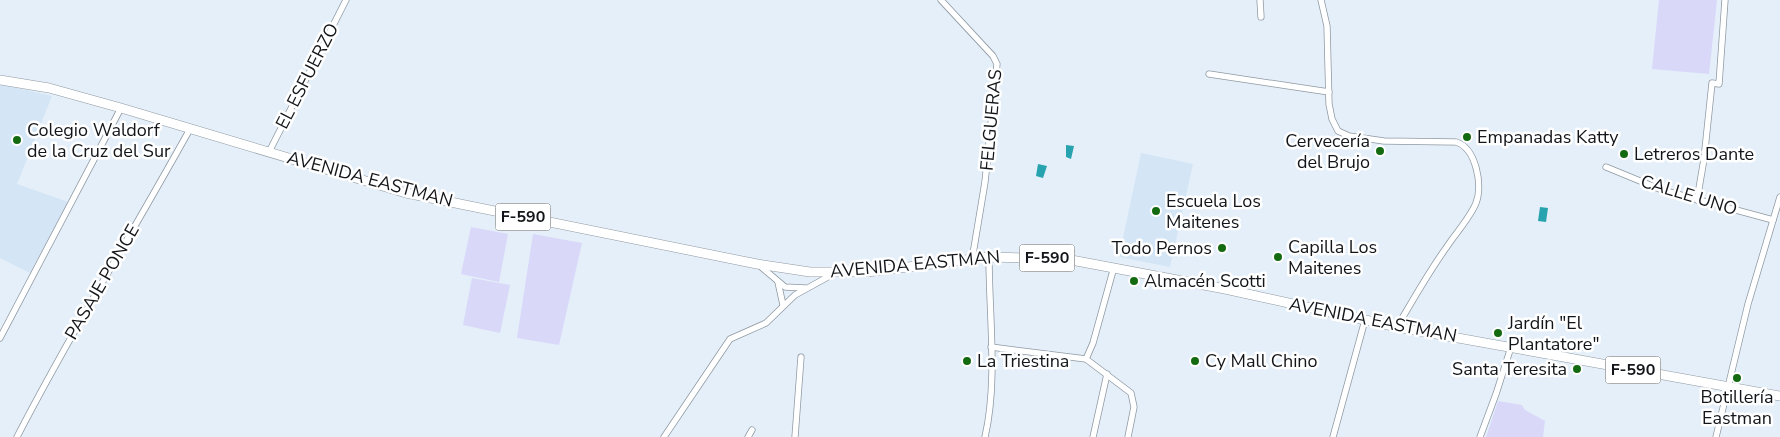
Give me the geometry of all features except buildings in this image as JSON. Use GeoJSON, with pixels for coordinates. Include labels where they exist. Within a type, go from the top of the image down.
{"type":"FeatureCollection","features":[{"type":"Feature","properties":{"kind":"main road","name":"AVENIDA EASTMAN"},"geometry":{"type":"LineString","coordinates":[[0,80],[49,88],[121,108],[406,193],[789,270],[867,272],[989,257],[1053,258],[1114,267],[1225,289],[1397,327],[1780,396]]}},
{"type":"Feature","properties":{"kind":"street","name":"EL ESFUERZO"},"geometry":{"type":"LineString","coordinates":[[269,152],[346,0]]}},
{"type":"Feature","properties":{"kind":"street","name":"FELGUERAS"},"geometry":{"type":"LineString","coordinates":[[941,0],[996,58],[997,64],[985,182],[972,260]]}},
{"type":"Feature","properties":{"kind":"street"},"geometry":{"type":"LineString","coordinates":[[1260,0],[1261,17]]}},
{"type":"Feature","properties":{"kind":"street"},"geometry":{"type":"LineString","coordinates":[[1321,0],[1327,26],[1329,92],[1332,120],[1336,128],[1345,135],[1384,141],[1456,142],[1466,148],[1472,157],[1478,185],[1476,201],[1430,270],[1397,327]]}},
{"type":"Feature","properties":{"kind":"street"},"geometry":{"type":"LineString","coordinates":[[1696,200],[1704,159],[1712,83],[1719,84],[1725,0]]}},
{"type":"Feature","properties":{"kind":"street"},"geometry":{"type":"LineString","coordinates":[[1209,74],[1329,92]]}},
{"type":"Feature","properties":{"kind":"street"},"geometry":{"type":"LineString","coordinates":[[0,338],[121,108]]}},
{"type":"Feature","properties":{"kind":"street","name":"PASAJE PONCE"},"geometry":{"type":"LineString","coordinates":[[17,437],[59,357],[122,252],[190,128]]}},
{"type":"Feature","properties":{"kind":"street","name":"CALLE UNO"},"geometry":{"type":"LineString","coordinates":[[1606,167],[1662,190],[1773,220]]}},
{"type":"Feature","properties":{"kind":"street"},"geometry":{"type":"LineString","coordinates":[[1716,437],[1748,304],[1780,197]]}},
{"type":"Feature","properties":{"kind":"street"},"geometry":{"type":"LineString","coordinates":[[985,437],[989,411],[991,347],[989,257]]}},
{"type":"Feature","properties":{"kind":"street"},"geometry":{"type":"LineString","coordinates":[[757,264],[778,282],[791,289],[808,288]]}},
{"type":"Feature","properties":{"kind":"street"},"geometry":{"type":"LineString","coordinates":[[1086,359],[1096,334],[1114,267]]}},
{"type":"Feature","properties":{"kind":"street"},"geometry":{"type":"LineString","coordinates":[[664,437],[730,339],[766,323],[795,295],[837,272]]}},
{"type":"Feature","properties":{"kind":"street"},"geometry":{"type":"LineString","coordinates":[[778,282],[783,305]]}},
{"type":"Feature","properties":{"kind":"street"},"geometry":{"type":"LineString","coordinates":[[1333,437],[1365,320]]}},
{"type":"Feature","properties":{"kind":"street"},"geometry":{"type":"LineString","coordinates":[[991,347],[1086,359],[1131,394],[1134,400],[1128,437]]}},
{"type":"Feature","properties":{"kind":"street"},"geometry":{"type":"LineString","coordinates":[[1480,437],[1511,347]]}},
{"type":"Feature","properties":{"kind":"street"},"geometry":{"type":"LineString","coordinates":[[794,437],[801,357]]}},
{"type":"Feature","properties":{"kind":"street"},"geometry":{"type":"LineString","coordinates":[[1093,437],[1107,374]]}},
{"type":"Feature","properties":{"kind":"street"},"geometry":{"type":"LineString","coordinates":[[748,437],[752,430]]}},
{"type":"Feature","properties":{"kind":"shaded area"},"geometry":{"type":"Polygon","coordinates":[[[1659,0],[1717,0],[1709,74],[1652,69],[1659,0]]]}},
{"type":"Feature","properties":{"kind":"shaded area","name":"Colegio Waldorf de la Cruz del Sur"},"geometry":{"type":"Polygon","coordinates":[[[0,84],[52,96],[17,184],[68,202],[30,273],[0,258],[0,84]]]}},
{"type":"Feature","properties":{"kind":"shaded area","name":"Escuela Los Maitenes"},"geometry":{"type":"Polygon","coordinates":[[[1141,153],[1193,164],[1170,267],[1119,257],[1141,153]]]}},
{"type":"Feature","properties":{"kind":"shaded area"},"geometry":{"type":"Polygon","coordinates":[[[471,227],[508,234],[499,282],[461,274],[471,227]]]}},
{"type":"Feature","properties":{"kind":"shaded area"},"geometry":{"type":"Polygon","coordinates":[[[533,234],[582,243],[559,345],[517,338],[533,234]]]}},
{"type":"Feature","properties":{"kind":"shaded area"},"geometry":{"type":"Polygon","coordinates":[[[472,278],[510,285],[500,333],[463,325],[472,278]]]}},
{"type":"Feature","properties":{"kind":"shaded area"},"geometry":{"type":"Polygon","coordinates":[[[1498,401],[1522,405],[1525,410],[1545,421],[1543,437],[1486,437],[1498,401]]]}},
{"type":"Feature","properties":{"kind":"water"},"geometry":{"type":"Polygon","coordinates":[[[1066,145],[1074,146],[1071,159],[1066,157],[1066,145]]]}},
{"type":"Feature","properties":{"kind":"water"},"geometry":{"type":"Polygon","coordinates":[[[1038,164],[1047,166],[1043,178],[1036,176],[1038,164]]]}},
{"type":"Feature","properties":{"kind":"water"},"geometry":{"type":"Polygon","coordinates":[[[1540,207],[1548,208],[1546,222],[1538,221],[1540,207]]]}},
{"type":"Feature","properties":{"kind":"place","name":"Empanadas Katty"},"geometry":{"type":"Point","coordinates":[1467,137]}},
{"type":"Feature","properties":{"kind":"place","name":"Colegio Waldorf de la Cruz del Sur"},"geometry":{"type":"Point","coordinates":[17,140]}},
{"type":"Feature","properties":{"kind":"place","name":"Cervecería del Brujo"},"geometry":{"type":"Point","coordinates":[1380,151]}},
{"type":"Feature","properties":{"kind":"place","name":"Letreros Dante"},"geometry":{"type":"Point","coordinates":[1624,154]}},
{"type":"Feature","properties":{"kind":"place","name":"Escuela Los Maitenes"},"geometry":{"type":"Point","coordinates":[1156,211]}},
{"type":"Feature","properties":{"kind":"place","name":"Todo Pernos"},"geometry":{"type":"Point","coordinates":[1222,248]}},
{"type":"Feature","properties":{"kind":"place","name":"Capilla Los Maitenes"},"geometry":{"type":"Point","coordinates":[1278,257]}},
{"type":"Feature","properties":{"kind":"place","name":"Almacén Scotti"},"geometry":{"type":"Point","coordinates":[1134,281]}},
{"type":"Feature","properties":{"kind":"place","name":"Jardín \"El Plantatore\""},"geometry":{"type":"Point","coordinates":[1498,333]}},
{"type":"Feature","properties":{"kind":"place","name":"La Triestina"},"geometry":{"type":"Point","coordinates":[967,361]}},
{"type":"Feature","properties":{"kind":"place","name":"Cy Mall Chino"},"geometry":{"type":"Point","coordinates":[1195,361]}},
{"type":"Feature","properties":{"kind":"place","name":"Santa Teresita"},"geometry":{"type":"Point","coordinates":[1577,369]}},
{"type":"Feature","properties":{"kind":"place","name":"Botillería Eastman"},"geometry":{"type":"Point","coordinates":[1737,378]}}]}
